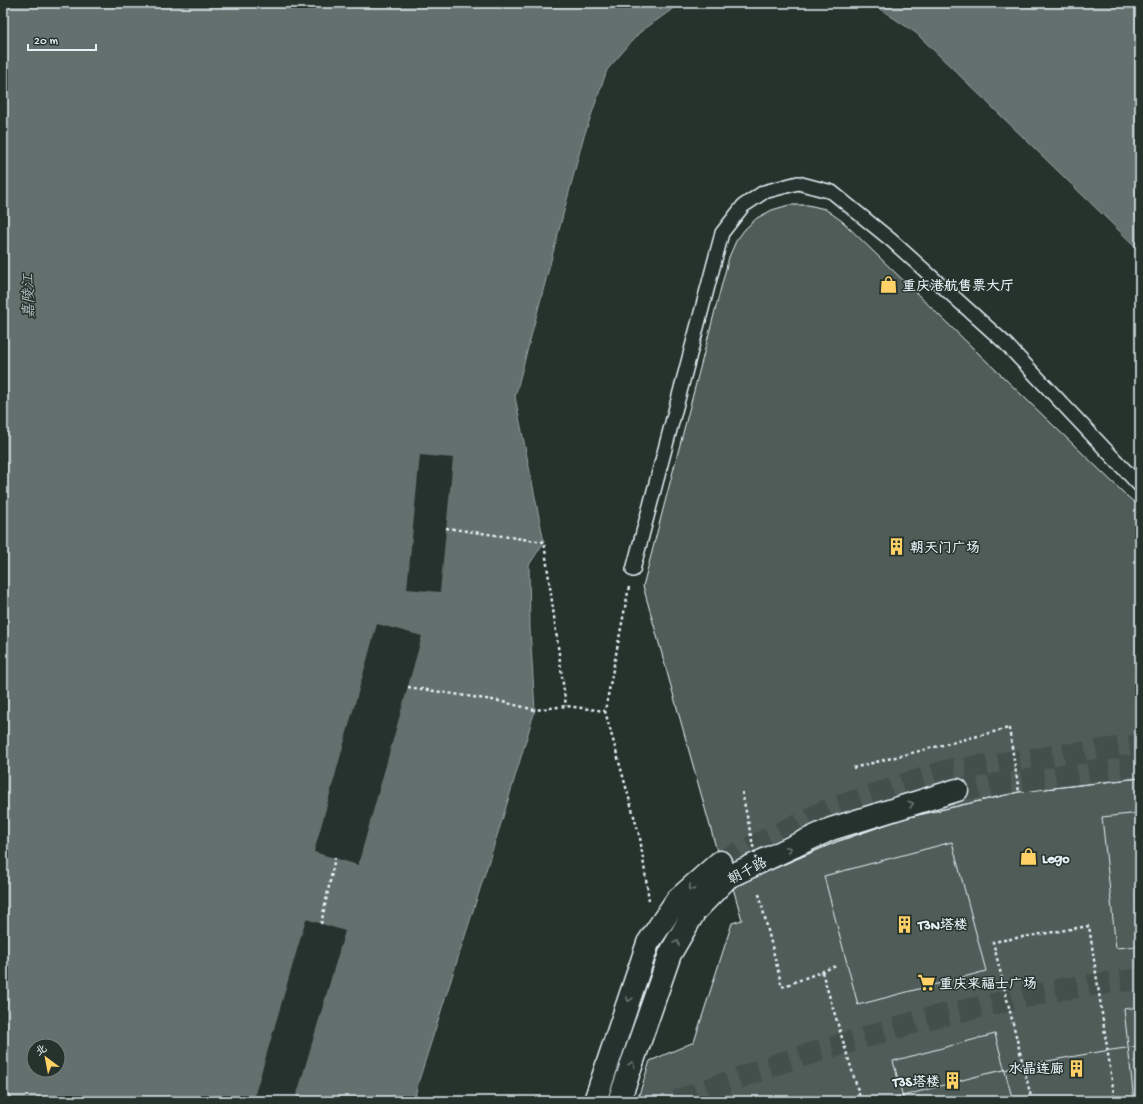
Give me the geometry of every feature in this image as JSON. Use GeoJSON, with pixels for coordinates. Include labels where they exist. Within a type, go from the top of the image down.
{"type":"FeatureCollection","features":[{"type":"Feature","properties":{"kind":"main road","name":"朝千路"},"geometry":{"type":"LineString","coordinates":[[619,1101],[670,954],[695,912],[728,877],[832,829],[957,790]]}},
{"type":"Feature","properties":{"kind":"main road","name":"朝千路"},"geometry":{"type":"LineString","coordinates":[[595,1101],[648,943],[677,900],[720,862]]}},
{"type":"Feature","properties":{"kind":"lane"},"geometry":{"type":"LineString","coordinates":[[633,570],[722,232],[743,206],[764,192],[798,183],[832,192],[891,240],[1005,343],[1140,486]]}},
{"type":"Feature","properties":{"kind":"path"},"geometry":{"type":"LineString","coordinates":[[446,528],[544,542],[566,706]]}},
{"type":"Feature","properties":{"kind":"path"},"geometry":{"type":"LineString","coordinates":[[633,570],[605,712],[640,838],[649,901]]}},
{"type":"Feature","properties":{"kind":"path"},"geometry":{"type":"LineString","coordinates":[[408,687],[499,701],[535,710],[566,706],[605,712]]}},
{"type":"Feature","properties":{"kind":"path"},"geometry":{"type":"LineString","coordinates":[[853,768],[1009,728],[1019,792]]}},
{"type":"Feature","properties":{"kind":"path"},"geometry":{"type":"LineString","coordinates":[[742,792],[759,876]]}},
{"type":"Feature","properties":{"kind":"path"},"geometry":{"type":"LineString","coordinates":[[321,924],[335,858]]}},
{"type":"Feature","properties":{"kind":"path"},"geometry":{"type":"LineString","coordinates":[[759,894],[782,987],[836,966]]}},
{"type":"Feature","properties":{"kind":"path"},"geometry":{"type":"LineString","coordinates":[[1032,1101],[993,942],[1089,926],[1115,1101]]}},
{"type":"Feature","properties":{"kind":"path"},"geometry":{"type":"LineString","coordinates":[[822,972],[860,1098],[850,1101]]}},
{"type":"Feature","properties":{"kind":"water","name":"嘉陵江"},"geometry":{"type":"Polygon","coordinates":[[[3,3],[681,3],[639,33],[607,70],[583,139],[515,397],[544,542],[529,565],[530,629],[535,710],[503,817],[419,1080],[414,1101],[3,1101],[3,3]]]}},
{"type":"Feature","properties":{"kind":"water"},"geometry":{"type":"Polygon","coordinates":[[[871,3],[1140,3],[1140,251],[916,33],[871,3]]]}},
{"type":"Feature","properties":{"kind":"pier"},"geometry":{"type":"Polygon","coordinates":[[[420,455],[453,458],[440,592],[407,589],[420,455]]]}},
{"type":"Feature","properties":{"kind":"pier"},"geometry":{"type":"Polygon","coordinates":[[[377,624],[422,636],[358,865],[314,852],[377,624]]]}},
{"type":"Feature","properties":{"kind":"pier"},"geometry":{"type":"Polygon","coordinates":[[[306,919],[345,931],[295,1101],[253,1101],[306,919]]]}},
{"type":"Feature","properties":{"kind":"building","name":"朝天门广场"},"geometry":{"type":"Polygon","coordinates":[[[789,205],[808,205],[825,209],[842,221],[1140,507],[1140,778],[1019,792],[905,818],[836,842],[759,875],[733,888],[720,862],[643,586],[729,257],[736,241],[745,229],[757,218],[772,210],[789,205]]]}},
{"type":"Feature","properties":{"kind":"building","name":"重庆来福士广场"},"geometry":{"type":"Polygon","coordinates":[[[1140,778],[1140,1101],[637,1101],[650,1061],[694,1042],[732,923],[742,920],[733,888],[759,875],[836,842],[905,818],[1019,792],[1140,778]]]}},
{"type":"Feature","properties":{"kind":"building"},"geometry":{"type":"Polygon","coordinates":[[[1140,813],[1140,946],[1116,948],[1102,817],[1140,813]]]}},
{"type":"Feature","properties":{"kind":"building","name":"T3N塔楼"},"geometry":{"type":"Polygon","coordinates":[[[952,842],[986,971],[858,1005],[824,876],[952,842]]]}},
{"type":"Feature","properties":{"kind":"building"},"geometry":{"type":"Polygon","coordinates":[[[1140,1007],[1140,1101],[1134,1101],[1124,1009],[1140,1007]]]}},
{"type":"Feature","properties":{"kind":"building","name":"T3S塔楼"},"geometry":{"type":"Polygon","coordinates":[[[995,1034],[1013,1101],[904,1101],[893,1061],[995,1034]]]}},
{"type":"Feature","properties":{"kind":"building","name":"水晶连廊"},"geometry":{"type":"Polygon","coordinates":[[[1140,1046],[1140,1101],[884,1101],[985,1074],[1042,1062],[1140,1046]]]}},
{"type":"Feature","properties":{"kind":"tunnel"},"geometry":{"type":"LineString","coordinates":[[720,862],[829,809],[949,770],[1140,745]]}},
{"type":"Feature","properties":{"kind":"tunnel"},"geometry":{"type":"LineString","coordinates":[[957,790],[1140,764]]}},
{"type":"Feature","properties":{"kind":"tunnel"},"geometry":{"type":"LineString","coordinates":[[676,1101],[783,1062],[929,1018],[1062,989],[1140,979]]}},
{"type":"Feature","properties":{"kind":"place","name":"重庆港航售票大厅"},"geometry":{"type":"Point","coordinates":[889,285]}},
{"type":"Feature","properties":{"kind":"place","name":"朝天门广场"},"geometry":{"type":"Point","coordinates":[897,547]}},
{"type":"Feature","properties":{"kind":"place","name":"Lego"},"geometry":{"type":"Point","coordinates":[1029,857]}},
{"type":"Feature","properties":{"kind":"place","name":"T3N塔楼"},"geometry":{"type":"Point","coordinates":[905,924]}},
{"type":"Feature","properties":{"kind":"place","name":"重庆来福士广场"},"geometry":{"type":"Point","coordinates":[926,983]}},
{"type":"Feature","properties":{"kind":"place","name":"水晶连廊"},"geometry":{"type":"Point","coordinates":[1077,1068]}},
{"type":"Feature","properties":{"kind":"place","name":"T3S塔楼"},"geometry":{"type":"Point","coordinates":[953,1081]}}]}
